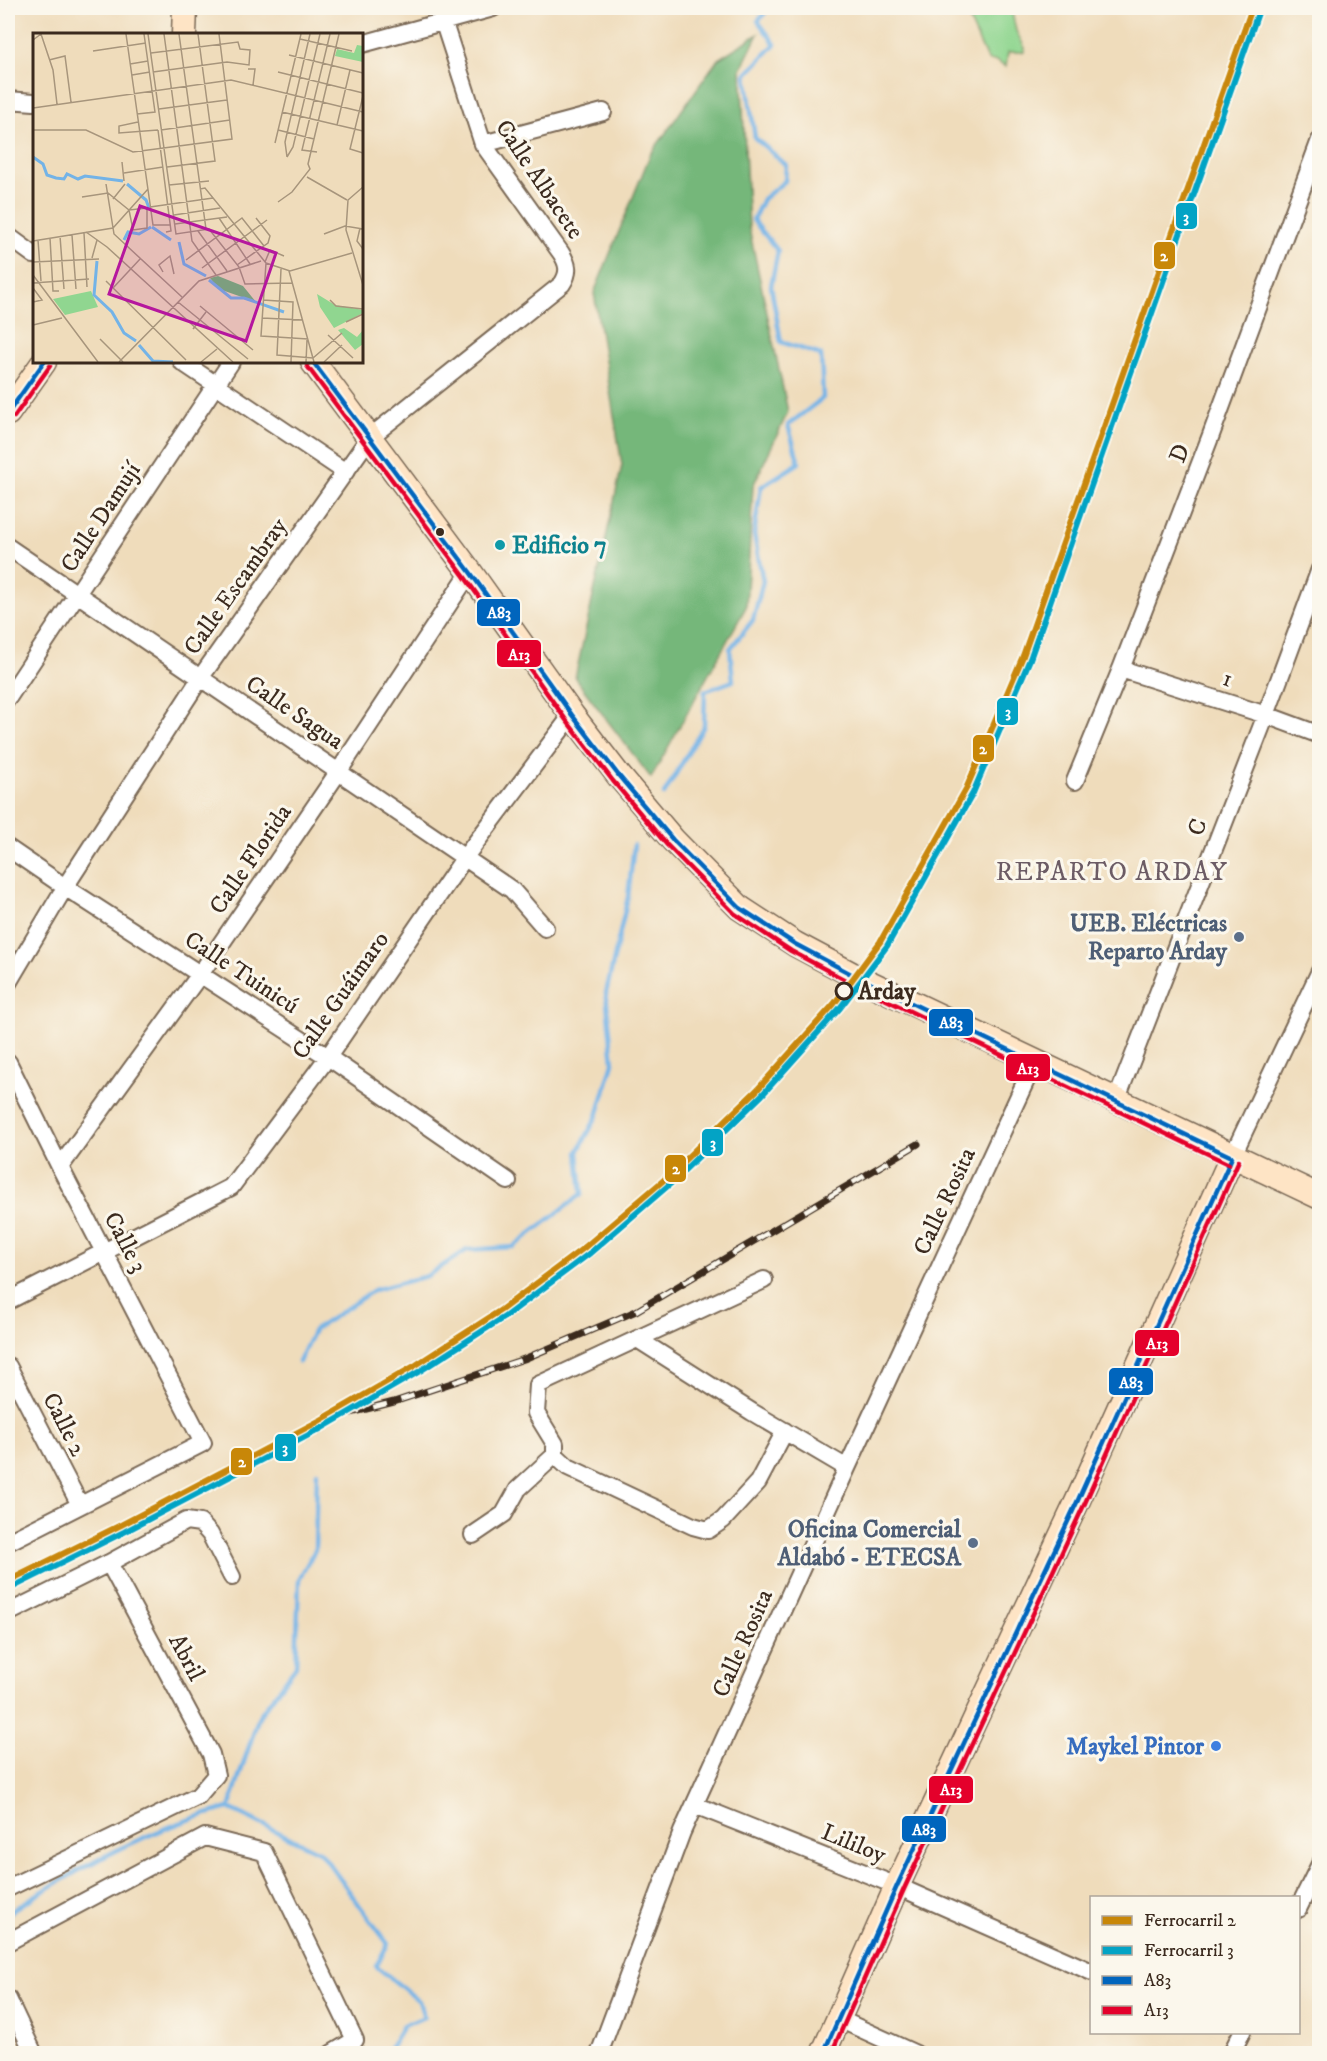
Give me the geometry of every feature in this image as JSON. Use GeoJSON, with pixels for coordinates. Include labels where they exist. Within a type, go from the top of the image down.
{"type":"FeatureCollection","features":[{"type":"Feature","properties":{"kind":"street"},"geometry":{"type":"LineString","coordinates":[[183,33],[185,8]]}},
{"type":"Feature","properties":{"kind":"street"},"geometry":{"type":"LineString","coordinates":[[363,44],[441,15],[493,8]]}},
{"type":"Feature","properties":{"kind":"street","name":"Calle Albacete"},"geometry":{"type":"LineString","coordinates":[[441,15],[483,144],[561,253],[567,265],[568,274]]}},
{"type":"Feature","properties":{"kind":"street"},"geometry":{"type":"LineString","coordinates":[[8,100],[33,102]]}},
{"type":"Feature","properties":{"kind":"street"},"geometry":{"type":"LineString","coordinates":[[483,144],[603,112]]}},
{"type":"Feature","properties":{"kind":"street","name":"D"},"geometry":{"type":"LineString","coordinates":[[1075,781],[1121,669],[1315,170],[1320,140]]}},
{"type":"Feature","properties":{"kind":"street"},"geometry":{"type":"LineString","coordinates":[[8,236],[33,254]]}},
{"type":"Feature","properties":{"kind":"street","name":"Calle Escambray"},"geometry":{"type":"LineString","coordinates":[[8,983],[65,887],[201,677],[369,438],[562,284],[568,274]]}},
{"type":"Feature","properties":{"kind":"street"},"geometry":{"type":"LineString","coordinates":[[8,413],[43,363]]}},
{"type":"Feature","properties":{"kind":"street"},"geometry":{"type":"LineString","coordinates":[[183,363],[344,471]]}},
{"type":"Feature","properties":{"kind":"street","name":"Calle Damují"},"geometry":{"type":"LineString","coordinates":[[8,698],[230,363]]}},
{"type":"Feature","properties":{"kind":"street"},"geometry":{"type":"LineString","coordinates":[[314,363],[619,776],[673,840],[740,908],[795,944],[855,976],[1320,1197]]}},
{"type":"Feature","properties":{"kind":"street","name":"Calle Sagua"},"geometry":{"type":"LineString","coordinates":[[8,547],[512,890],[545,928]]}},
{"type":"Feature","properties":{"kind":"street","name":"C"},"geometry":{"type":"LineString","coordinates":[[1116,1101],[1266,715],[1320,568]]}},
{"type":"Feature","properties":{"kind":"street","name":"Calle Florida"},"geometry":{"type":"LineString","coordinates":[[60,1167],[201,973],[339,771],[470,572]]}},
{"type":"Feature","properties":{"kind":"street","name":"1"},"geometry":{"type":"LineString","coordinates":[[1121,669],[1266,715],[1320,735]]}},
{"type":"Feature","properties":{"kind":"street","name":"Calle Guáimaro"},"geometry":{"type":"LineString","coordinates":[[8,1301],[231,1187],[328,1057],[465,857],[572,715]]}},
{"type":"Feature","properties":{"kind":"street","name":"Calle Tuinicú"},"geometry":{"type":"LineString","coordinates":[[8,848],[328,1057],[508,1181]]}},
{"type":"Feature","properties":{"kind":"street"},"geometry":{"type":"LineString","coordinates":[[823,2054],[897,1886],[1078,1500],[1232,1157],[1320,971]]}},
{"type":"Feature","properties":{"kind":"street","name":"Calle 3"},"geometry":{"type":"LineString","coordinates":[[8,1062],[203,1443],[80,1505]]}},
{"type":"Feature","properties":{"kind":"street","name":"Calle Rosita"},"geometry":{"type":"LineString","coordinates":[[599,2054],[678,1843],[847,1468],[1034,1063]]}},
{"type":"Feature","properties":{"kind":"street"},"geometry":{"type":"LineString","coordinates":[[474,1535],[504,1514],[519,1489],[555,1455],[555,1444],[536,1413],[538,1385],[764,1280]]}},
{"type":"Feature","properties":{"kind":"street"},"geometry":{"type":"LineString","coordinates":[[639,1340],[752,1412],[847,1468]]}},
{"type":"Feature","properties":{"kind":"street","name":"Calle 2"},"geometry":{"type":"LineString","coordinates":[[8,1366],[80,1505]]}},
{"type":"Feature","properties":{"kind":"street"},"geometry":{"type":"LineString","coordinates":[[555,1455],[568,1467],[693,1526],[708,1530],[723,1520],[758,1482],[785,1431]]}},
{"type":"Feature","properties":{"kind":"street"},"geometry":{"type":"LineString","coordinates":[[8,1542],[80,1505]]}},
{"type":"Feature","properties":{"kind":"street"},"geometry":{"type":"LineString","coordinates":[[8,1613],[109,1563],[186,1521],[200,1523],[210,1534],[232,1577]]}},
{"type":"Feature","properties":{"kind":"street","name":"Abril"},"geometry":{"type":"LineString","coordinates":[[8,1888],[198,1796],[216,1775],[211,1754],[109,1563]]}},
{"type":"Feature","properties":{"kind":"street","name":"Lililoy"},"geometry":{"type":"LineString","coordinates":[[695,1805],[897,1886],[1090,1971]]}},
{"type":"Feature","properties":{"kind":"street"},"geometry":{"type":"LineString","coordinates":[[8,1942],[205,1837],[264,1852],[355,2040],[331,2054]]}},
{"type":"Feature","properties":{"kind":"street"},"geometry":{"type":"LineString","coordinates":[[1300,1907],[1320,1864]]}},
{"type":"Feature","properties":{"kind":"street"},"geometry":{"type":"LineString","coordinates":[[8,1999],[34,2054]]}},
{"type":"Feature","properties":{"kind":"street"},"geometry":{"type":"LineString","coordinates":[[839,2019],[916,2054]]}},
{"type":"Feature","properties":{"kind":"street"},"geometry":{"type":"LineString","coordinates":[[1231,2054],[1237,2034]]}},
{"type":"Feature","properties":{"kind":"green space"},"geometry":{"type":"Polygon","coordinates":[[[964,8],[1011,8],[1016,31],[1025,48],[1024,52],[1008,52],[1006,67],[996,61],[989,61],[964,8]]]}},
{"type":"Feature","properties":{"kind":"green space"},"geometry":{"type":"Polygon","coordinates":[[[758,34],[741,69],[749,228],[788,412],[753,486],[746,607],[651,778],[575,678],[622,465],[594,293],[650,155],[718,59],[758,34]]]}},
{"type":"Feature","properties":{"kind":"waterway"},"geometry":{"type":"LineString","coordinates":[[664,794],[704,726],[705,691],[733,681],[730,649],[753,620],[763,581],[754,534],[761,487],[799,463],[788,425],[823,398],[821,355],[781,342],[771,286],[778,251],[753,220],[763,199],[785,181],[786,165],[755,138],[746,75],[775,44],[758,21],[769,8],[786,8]]}},
{"type":"Feature","properties":{"kind":"waterway"},"geometry":{"type":"LineString","coordinates":[[299,1362],[314,1330],[374,1290],[427,1276],[467,1250],[513,1247],[582,1194],[578,1152],[597,1116],[613,1063],[606,993],[628,897],[634,845]]}},
{"type":"Feature","properties":{"kind":"waterway"},"geometry":{"type":"LineString","coordinates":[[229,1808],[259,1716],[296,1666],[299,1579],[315,1550],[317,1472]]}},
{"type":"Feature","properties":{"kind":"waterway"},"geometry":{"type":"LineString","coordinates":[[8,1914],[55,1884],[117,1850],[161,1830],[229,1808],[321,1853],[388,1944],[376,1966],[419,2001],[424,2017],[403,2026],[388,2051],[389,2054]]}},
{"type":"Feature","properties":{"kind":"railway"},"geometry":{"type":"LineString","coordinates":[[319,1421],[394,1402],[524,1359],[636,1311],[918,1144]]}},
{"type":"Feature","properties":{"kind":"rail line","name":"2"},"geometry":{"type":"LineString","coordinates":[[8,1581],[121,1525],[319,1421],[416,1365],[501,1310],[585,1247],[665,1179],[757,1090],[834,1004],[880,942],[966,789],[1023,656],[1252,8]]}},
{"type":"Feature","properties":{"kind":"rail line","name":"3"},"geometry":{"type":"LineString","coordinates":[[11,1588],[124,1532],[322,1428],[420,1371],[506,1316],[590,1253],[670,1184],[762,1095],[840,1008],[887,946],[973,793],[1030,659],[1259,10]]}},
{"type":"Feature","properties":{"kind":"transit line","name":"A83"},"geometry":{"type":"LineString","coordinates":[[8,413],[43,363]]}},
{"type":"Feature","properties":{"kind":"transit line","name":"A83"},"geometry":{"type":"LineString","coordinates":[[314,363],[619,776],[673,840],[740,908],[795,944],[855,976],[1232,1157]]}},
{"type":"Feature","properties":{"kind":"transit line","name":"A13"},"geometry":{"type":"LineString","coordinates":[[14,417],[50,366]]}},
{"type":"Feature","properties":{"kind":"transit line","name":"A13"},"geometry":{"type":"LineString","coordinates":[[307,366],[613,781],[667,845],[735,914],[791,951],[851,983],[1229,1164]]}},
{"type":"Feature","properties":{"kind":"transit line","name":"A83"},"geometry":{"type":"LineString","coordinates":[[823,2054],[897,1886],[1078,1500],[1232,1157]]}},
{"type":"Feature","properties":{"kind":"transit line","name":"A13"},"geometry":{"type":"LineString","coordinates":[[831,2054],[904,1889],[1085,1503],[1239,1160]]}},
{"type":"Feature","properties":{"kind":"place","name":"Edificio 7"},"geometry":{"type":"Point","coordinates":[500,545]}},
{"type":"Feature","properties":{"kind":"place","name":"UEB. Eléctricas Reparto Arday"},"geometry":{"type":"Point","coordinates":[1239,937]}},
{"type":"Feature","properties":{"kind":"place","name":"Arday"},"geometry":{"type":"Point","coordinates":[844,991]}},
{"type":"Feature","properties":{"kind":"place","name":"Oficina Comercial Aldabó - ETECSA"},"geometry":{"type":"Point","coordinates":[973,1543]}},
{"type":"Feature","properties":{"kind":"place","name":"Maykel Pintor"},"geometry":{"type":"Point","coordinates":[1216,1746]}},
{"type":"Feature","properties":{"kind":"district","name":"REPARTO ARDAY"},"geometry":{"type":"Point","coordinates":[1112,871]}}]}
